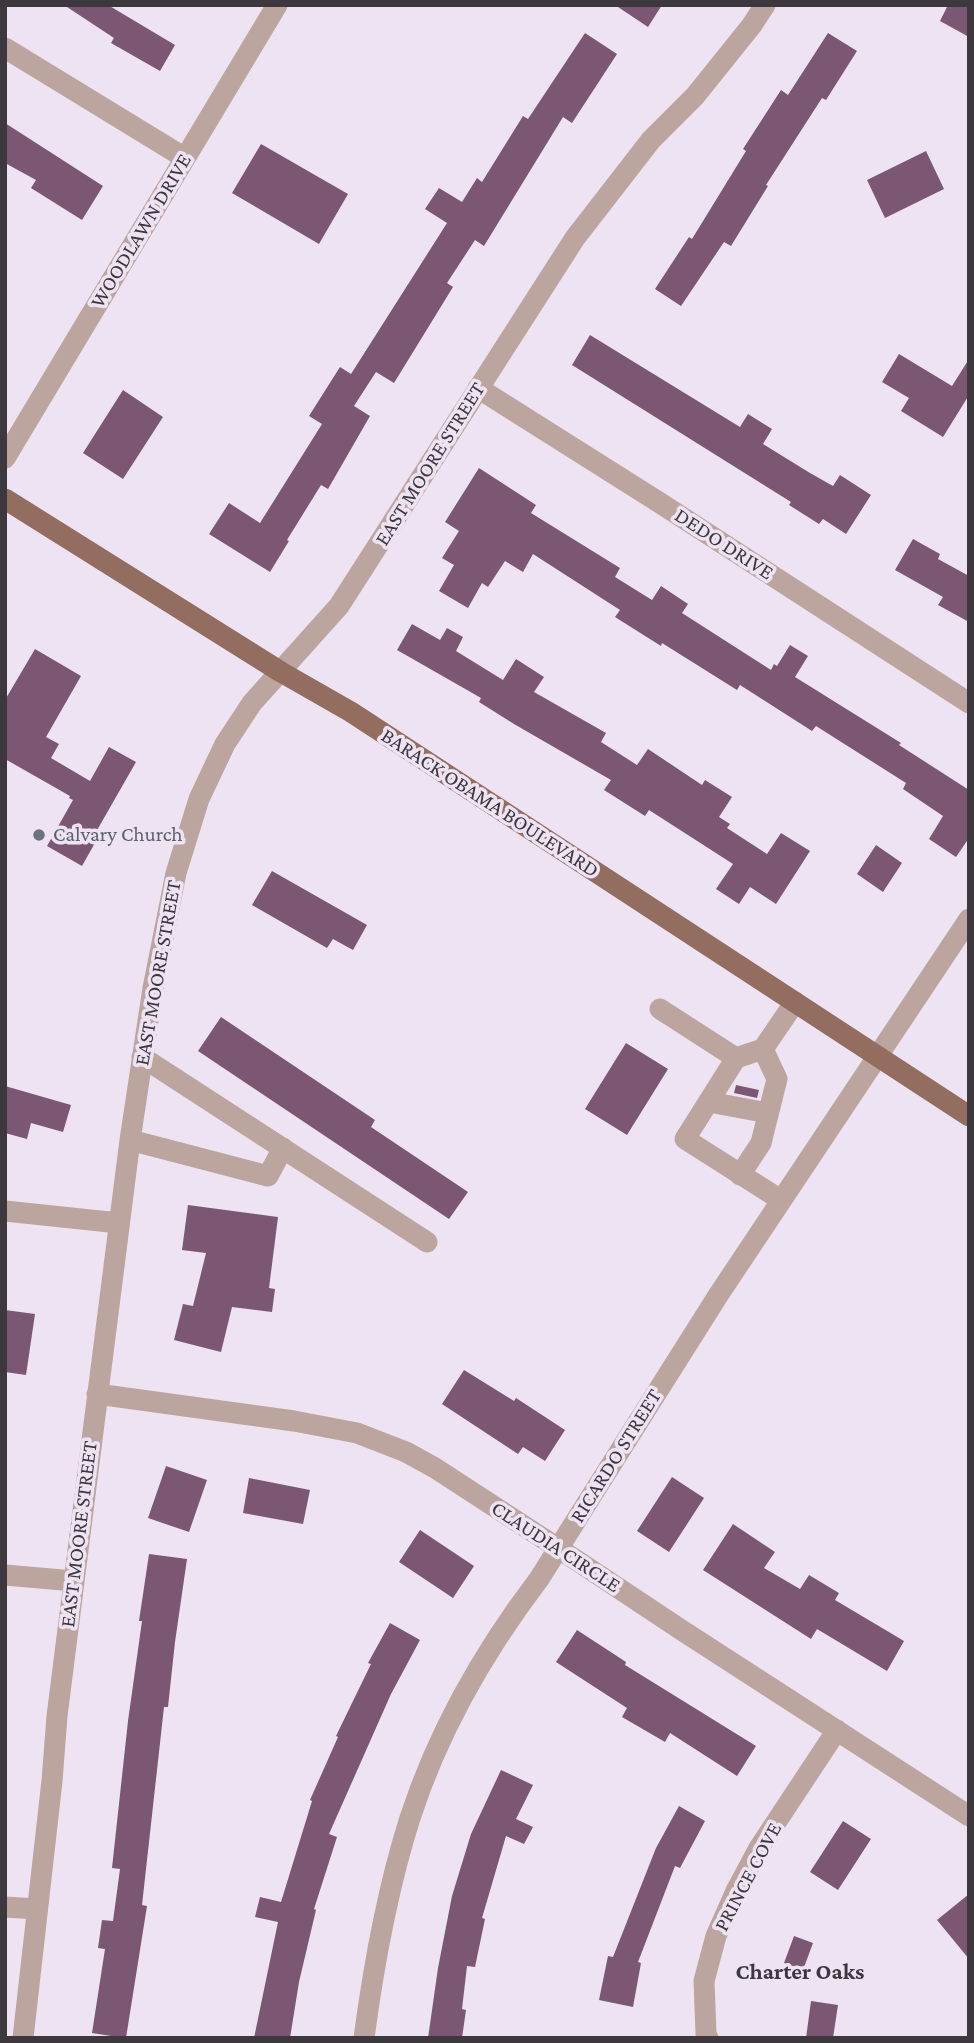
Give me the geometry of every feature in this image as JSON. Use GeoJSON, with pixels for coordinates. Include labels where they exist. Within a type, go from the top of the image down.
{"type":"FeatureCollection","features":[{"type":"Feature","properties":{"kind":"main road","name":"BARACK OBAMA BOULEVARD"},"geometry":{"type":"LineString","coordinates":[[5,499],[281,672],[351,712],[969,1116]]}},
{"type":"Feature","properties":{"kind":"street","name":"WOODLAWN DRIVE"},"geometry":{"type":"LineString","coordinates":[[5,458],[277,5]]}},
{"type":"Feature","properties":{"kind":"street","name":"EAST MOORE STREET"},"geometry":{"type":"LineString","coordinates":[[23,2038],[57,1716],[130,1140],[164,926],[187,830],[225,744],[252,703],[339,606],[575,238],[650,139],[695,96],[765,5]]}},
{"type":"Feature","properties":{"kind":"street"},"geometry":{"type":"LineString","coordinates":[[5,48],[186,158]]}},
{"type":"Feature","properties":{"kind":"street","name":"DEDO DRIVE"},"geometry":{"type":"LineString","coordinates":[[478,388],[969,703]]}},
{"type":"Feature","properties":{"kind":"street","name":"RICARDO STREET"},"geometry":{"type":"LineString","coordinates":[[364,2038],[374,1962],[407,1826],[450,1721],[482,1663],[781,1200],[969,919]]}},
{"type":"Feature","properties":{"kind":"street"},"geometry":{"type":"LineString","coordinates":[[781,1200],[685,1139],[736,1058],[763,1049],[795,1002]]}},
{"type":"Feature","properties":{"kind":"street"},"geometry":{"type":"LineString","coordinates":[[660,1009],[736,1058]]}},
{"type":"Feature","properties":{"kind":"street"},"geometry":{"type":"LineString","coordinates":[[740,1175],[761,1143],[777,1079],[763,1049]]}},
{"type":"Feature","properties":{"kind":"street"},"geometry":{"type":"LineString","coordinates":[[142,1057],[428,1242]]}},
{"type":"Feature","properties":{"kind":"street"},"geometry":{"type":"LineString","coordinates":[[709,1102],[768,1113]]}},
{"type":"Feature","properties":{"kind":"street"},"geometry":{"type":"LineString","coordinates":[[130,1140],[268,1176],[283,1148]]}},
{"type":"Feature","properties":{"kind":"street"},"geometry":{"type":"LineString","coordinates":[[5,1211],[119,1223]]}},
{"type":"Feature","properties":{"kind":"street","name":"CLAUDIA CIRCLE"},"geometry":{"type":"LineString","coordinates":[[97,1394],[294,1421],[357,1433],[383,1442],[435,1468],[969,1816]]}},
{"type":"Feature","properties":{"kind":"street"},"geometry":{"type":"LineString","coordinates":[[5,1574],[74,1581]]}},
{"type":"Feature","properties":{"kind":"street","name":"PRINCE COVE"},"geometry":{"type":"LineString","coordinates":[[708,2038],[704,1981],[716,1936],[759,1848],[837,1730]]}},
{"type":"Feature","properties":{"kind":"street"},"geometry":{"type":"LineString","coordinates":[[5,1907],[37,1909]]}},
{"type":"Feature","properties":{"kind":"building"},"geometry":{"type":"Polygon","coordinates":[[[64,5],[108,5],[175,45],[160,71],[111,43],[114,38],[64,5]]]}},
{"type":"Feature","properties":{"kind":"building"},"geometry":{"type":"Polygon","coordinates":[[[615,5],[662,5],[648,27],[615,5]]]}},
{"type":"Feature","properties":{"kind":"building"},"geometry":{"type":"Polygon","coordinates":[[[948,5],[969,5],[969,37],[940,21],[948,5]]]}},
{"type":"Feature","properties":{"kind":"building"},"geometry":{"type":"Polygon","coordinates":[[[585,33],[617,54],[572,123],[563,117],[484,246],[475,240],[447,283],[453,287],[394,383],[376,372],[354,406],[370,416],[328,489],[321,485],[270,572],[209,534],[229,503],[260,523],[322,424],[309,416],[340,367],[351,374],[447,223],[425,209],[439,188],[462,202],[477,178],[482,182],[523,116],[528,119],[585,33]]]}},
{"type":"Feature","properties":{"kind":"building"},"geometry":{"type":"Polygon","coordinates":[[[828,33],[857,51],[826,100],[822,98],[766,185],[768,186],[731,246],[724,242],[681,306],[655,289],[689,237],[692,239],[746,151],[743,149],[781,90],[788,95],[828,33]]]}},
{"type":"Feature","properties":{"kind":"building"},"geometry":{"type":"Polygon","coordinates":[[[5,123],[103,186],[82,220],[31,188],[36,180],[5,163],[5,123]]]}},
{"type":"Feature","properties":{"kind":"building"},"geometry":{"type":"Polygon","coordinates":[[[261,144],[348,194],[319,244],[232,193],[261,144]]]}},
{"type":"Feature","properties":{"kind":"building"},"geometry":{"type":"Polygon","coordinates":[[[926,151],[944,189],[885,218],[867,180],[926,151]]]}},
{"type":"Feature","properties":{"kind":"building"},"geometry":{"type":"Polygon","coordinates":[[[590,335],[740,427],[748,414],[772,429],[763,444],[810,473],[833,486],[840,475],[871,495],[846,534],[823,519],[819,524],[789,505],[791,502],[572,365],[590,335]]]}},
{"type":"Feature","properties":{"kind":"building"},"geometry":{"type":"Polygon","coordinates":[[[899,354],[952,386],[969,359],[969,395],[943,437],[901,411],[909,398],[882,382],[899,354]]]}},
{"type":"Feature","properties":{"kind":"building"},"geometry":{"type":"Polygon","coordinates":[[[123,390],[163,417],[123,479],[83,453],[123,390]]]}},
{"type":"Feature","properties":{"kind":"building"},"geometry":{"type":"Polygon","coordinates":[[[479,468],[536,505],[531,513],[620,568],[615,577],[652,600],[661,586],[688,604],[682,613],[771,670],[774,664],[777,666],[790,645],[808,656],[795,677],[901,743],[899,745],[969,790],[969,838],[956,857],[929,839],[943,816],[903,789],[906,783],[816,726],[812,731],[740,685],[737,690],[662,643],[661,646],[615,617],[620,610],[533,554],[523,572],[505,561],[488,587],[482,583],[468,608],[439,591],[454,565],[442,558],[459,531],[445,522],[479,468]]]}},
{"type":"Feature","properties":{"kind":"building"},"geometry":{"type":"Polygon","coordinates":[[[913,539],[940,554],[938,559],[969,576],[969,622],[938,605],[943,597],[895,570],[913,539]]]}},
{"type":"Feature","properties":{"kind":"building"},"geometry":{"type":"Polygon","coordinates":[[[412,624],[440,640],[447,628],[463,637],[456,651],[503,680],[516,659],[544,677],[534,692],[606,733],[601,742],[637,765],[648,749],[702,785],[705,780],[732,797],[719,817],[730,824],[727,828],[767,854],[781,833],[810,851],[776,904],[750,887],[739,904],[716,889],[733,864],[649,810],[645,816],[604,790],[611,780],[479,702],[481,698],[397,650],[412,624]]]}},
{"type":"Feature","properties":{"kind":"building"},"geometry":{"type":"Polygon","coordinates":[[[35,649],[81,676],[46,737],[59,744],[51,758],[90,781],[109,747],[136,762],[96,832],[100,834],[82,866],[47,846],[73,800],[5,759],[5,700],[35,649]]]}},
{"type":"Feature","properties":{"kind":"building"},"geometry":{"type":"Polygon","coordinates":[[[876,845],[902,863],[883,892],[857,874],[876,845]]]}},
{"type":"Feature","properties":{"kind":"building"},"geometry":{"type":"Polygon","coordinates":[[[272,871],[367,925],[353,950],[333,939],[327,948],[252,905],[272,871]]]}},
{"type":"Feature","properties":{"kind":"building"},"geometry":{"type":"Polygon","coordinates":[[[221,1017],[375,1120],[371,1127],[468,1192],[449,1219],[198,1051],[221,1017]]]}},
{"type":"Feature","properties":{"kind":"building"},"geometry":{"type":"Polygon","coordinates":[[[626,1043],[668,1069],[627,1135],[585,1109],[626,1043]]]}},
{"type":"Feature","properties":{"kind":"building"},"geometry":{"type":"Polygon","coordinates":[[[736,1085],[759,1090],[757,1098],[734,1093],[736,1085]]]}},
{"type":"Feature","properties":{"kind":"building"},"geometry":{"type":"Polygon","coordinates":[[[5,1086],[71,1105],[63,1132],[31,1123],[27,1139],[5,1133],[5,1086]]]}},
{"type":"Feature","properties":{"kind":"building"},"geometry":{"type":"Polygon","coordinates":[[[188,1205],[278,1217],[269,1288],[275,1289],[272,1312],[232,1307],[221,1352],[174,1340],[183,1304],[193,1306],[206,1253],[182,1250],[188,1205]]]}},
{"type":"Feature","properties":{"kind":"building"},"geometry":{"type":"Polygon","coordinates":[[[5,1310],[35,1314],[26,1375],[5,1372],[5,1310]]]}},
{"type":"Feature","properties":{"kind":"building"},"geometry":{"type":"Polygon","coordinates":[[[464,1370],[514,1401],[516,1398],[565,1430],[545,1461],[523,1447],[518,1454],[442,1404],[464,1370]]]}},
{"type":"Feature","properties":{"kind":"building"},"geometry":{"type":"Polygon","coordinates":[[[166,1466],[207,1480],[189,1532],[148,1518],[166,1466]]]}},
{"type":"Feature","properties":{"kind":"building"},"geometry":{"type":"Polygon","coordinates":[[[672,1477],[704,1498],[669,1552],[637,1531],[672,1477]]]}},
{"type":"Feature","properties":{"kind":"building"},"geometry":{"type":"Polygon","coordinates":[[[249,1478],[310,1490],[303,1524],[243,1513],[249,1478]]]}},
{"type":"Feature","properties":{"kind":"building"},"geometry":{"type":"Polygon","coordinates":[[[733,1524],[775,1552],[764,1568],[800,1589],[809,1575],[839,1593],[835,1600],[904,1641],[887,1671],[817,1629],[811,1639],[703,1570],[733,1524]]]}},
{"type":"Feature","properties":{"kind":"building"},"geometry":{"type":"Polygon","coordinates":[[[420,1530],[474,1566],[453,1598],[399,1562],[420,1530]]]}},
{"type":"Feature","properties":{"kind":"building"},"geometry":{"type":"Polygon","coordinates":[[[149,1554],[187,1559],[168,1707],[164,1707],[142,1905],[147,1906],[124,2038],[92,2033],[105,1949],[98,1948],[102,1920],[113,1921],[120,1869],[112,1868],[149,1554]]]}},
{"type":"Feature","properties":{"kind":"building"},"geometry":{"type":"Polygon","coordinates":[[[390,1623],[420,1640],[391,1694],[329,1834],[337,1837],[314,1909],[316,1910],[299,1982],[290,2038],[254,2038],[278,1922],[255,1917],[260,1897],[281,1902],[312,1801],[310,1800],[338,1737],[336,1736],[371,1664],[368,1663],[390,1623]]]}},
{"type":"Feature","properties":{"kind":"building"},"geometry":{"type":"Polygon","coordinates":[[[577,1630],[626,1662],[625,1665],[756,1746],[737,1776],[670,1733],[665,1742],[622,1717],[627,1708],[556,1662],[577,1630]]]}},
{"type":"Feature","properties":{"kind":"building"},"geometry":{"type":"Polygon","coordinates":[[[501,1770],[533,1785],[516,1819],[533,1827],[524,1844],[506,1836],[482,1918],[485,1919],[475,1967],[467,1966],[462,2038],[428,2038],[452,1896],[471,1834],[501,1770]]]}},
{"type":"Feature","properties":{"kind":"building"},"geometry":{"type":"Polygon","coordinates":[[[679,1806],[705,1821],[680,1868],[675,1866],[638,1962],[641,1963],[633,2007],[599,2000],[608,1956],[613,1957],[656,1848],[679,1806]]]}},
{"type":"Feature","properties":{"kind":"building"},"geometry":{"type":"Polygon","coordinates":[[[843,1821],[871,1839],[838,1890],[810,1872],[843,1821]]]}},
{"type":"Feature","properties":{"kind":"building"},"geometry":{"type":"Polygon","coordinates":[[[969,1894],[969,1959],[937,1920],[969,1894]]]}},
{"type":"Feature","properties":{"kind":"building"},"geometry":{"type":"Polygon","coordinates":[[[794,1936],[813,1943],[803,1970],[784,1963],[794,1936]]]}},
{"type":"Feature","properties":{"kind":"building"},"geometry":{"type":"Polygon","coordinates":[[[811,2001],[838,2005],[833,2038],[806,2038],[811,2001]]]}},
{"type":"Feature","properties":{"kind":"place","name":"Calvary Church"},"geometry":{"type":"Point","coordinates":[39,835]}},
{"type":"Feature","properties":{"kind":"district","name":"Charter Oaks"},"geometry":{"type":"Point","coordinates":[800,1972]}}]}
